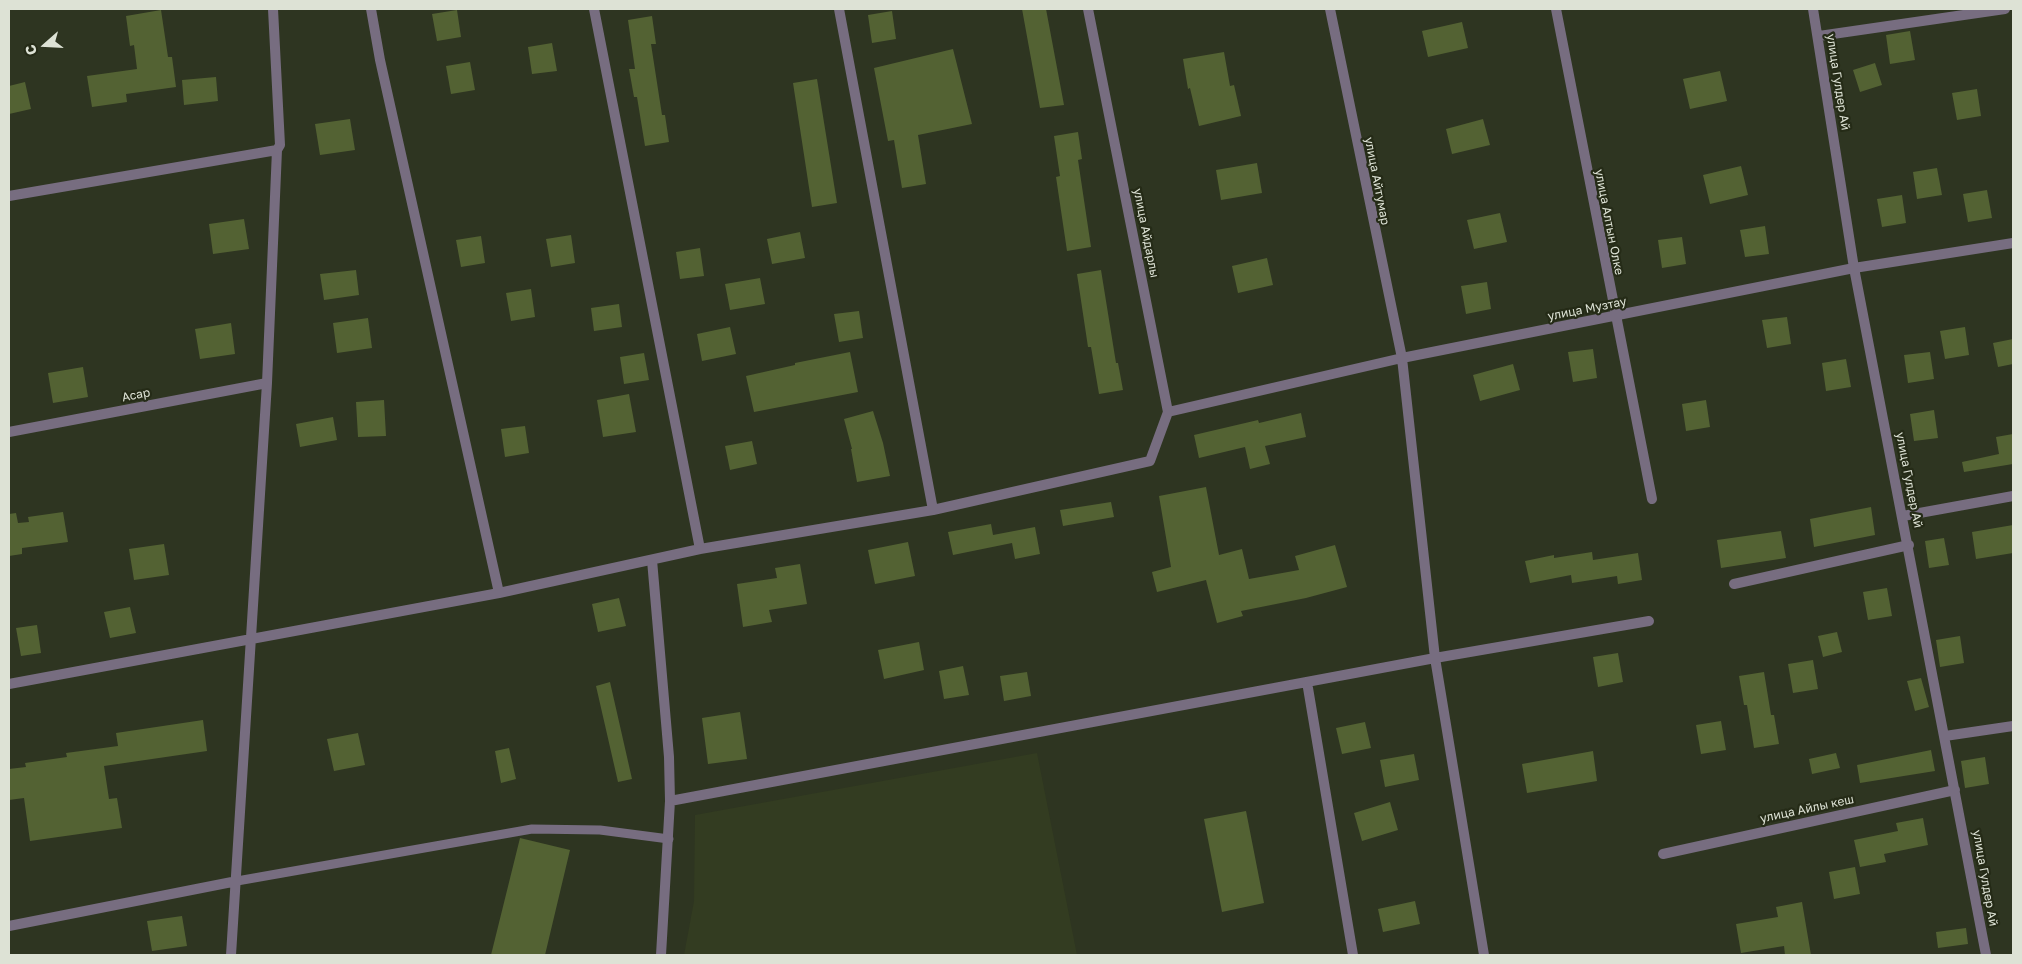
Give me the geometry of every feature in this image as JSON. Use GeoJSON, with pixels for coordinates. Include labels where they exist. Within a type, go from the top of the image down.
{"type":"FeatureCollection","features":[{"type":"Feature","properties":{"kind":"street"},"geometry":{"type":"LineString","coordinates":[[231,955],[267,383],[277,150],[280,144],[273,9]]}},
{"type":"Feature","properties":{"kind":"street"},"geometry":{"type":"LineString","coordinates":[[370,9],[499,593]]}},
{"type":"Feature","properties":{"kind":"street"},"geometry":{"type":"LineString","coordinates":[[594,9],[700,549]]}},
{"type":"Feature","properties":{"kind":"street"},"geometry":{"type":"LineString","coordinates":[[838,9],[933,510]]}},
{"type":"Feature","properties":{"kind":"street","name":"улица Айдарлы"},"geometry":{"type":"LineString","coordinates":[[1088,9],[1168,412]]}},
{"type":"Feature","properties":{"kind":"street","name":"улица Айтумар"},"geometry":{"type":"LineString","coordinates":[[1330,9],[1402,358],[1434,658],[1484,955]]}},
{"type":"Feature","properties":{"kind":"street","name":"улица Алтын Олке"},"geometry":{"type":"LineString","coordinates":[[1556,9],[1652,499]]}},
{"type":"Feature","properties":{"kind":"street","name":"улица Гулдер Ай"},"geometry":{"type":"LineString","coordinates":[[1812,9],[1818,36],[1854,268],[1904,516],[1986,955]]}},
{"type":"Feature","properties":{"kind":"street"},"geometry":{"type":"LineString","coordinates":[[1818,36],[2005,9]]}},
{"type":"Feature","properties":{"kind":"street"},"geometry":{"type":"LineString","coordinates":[[9,196],[277,150]]}},
{"type":"Feature","properties":{"kind":"street","name":"улица Музтау"},"geometry":{"type":"LineString","coordinates":[[1168,412],[1402,358],[1854,268],[2013,243]]}},
{"type":"Feature","properties":{"kind":"street","name":"Асар"},"geometry":{"type":"LineString","coordinates":[[9,432],[267,383]]}},
{"type":"Feature","properties":{"kind":"street"},"geometry":{"type":"LineString","coordinates":[[9,684],[252,637],[499,593],[700,549],[933,510],[1150,461],[1168,412]]}},
{"type":"Feature","properties":{"kind":"street"},"geometry":{"type":"LineString","coordinates":[[1904,516],[2013,496]]}},
{"type":"Feature","properties":{"kind":"street"},"geometry":{"type":"LineString","coordinates":[[1734,584],[1909,545]]}},
{"type":"Feature","properties":{"kind":"street"},"geometry":{"type":"LineString","coordinates":[[652,560],[669,757],[670,801],[660,955]]}},
{"type":"Feature","properties":{"kind":"street"},"geometry":{"type":"LineString","coordinates":[[670,801],[1434,658],[1649,621]]}},
{"type":"Feature","properties":{"kind":"street"},"geometry":{"type":"LineString","coordinates":[[1307,682],[1354,955]]}},
{"type":"Feature","properties":{"kind":"street"},"geometry":{"type":"LineString","coordinates":[[1945,736],[2013,726]]}},
{"type":"Feature","properties":{"kind":"street","name":"улица Айлы кеш"},"geometry":{"type":"LineString","coordinates":[[1663,854],[1956,790]]}},
{"type":"Feature","properties":{"kind":"street"},"geometry":{"type":"LineString","coordinates":[[9,926],[237,882]]}},
{"type":"Feature","properties":{"kind":"lane"},"geometry":{"type":"LineString","coordinates":[[237,882],[532,829],[600,830],[669,839]]}},
{"type":"Feature","properties":{"kind":"shaded area"},"geometry":{"type":"Polygon","coordinates":[[[1037,753],[1077,955],[684,955],[694,901],[695,815],[1037,753]]]}},
{"type":"Feature","properties":{"kind":"building"},"geometry":{"type":"Polygon","coordinates":[[[1022,9],[1046,9],[1064,105],[1040,108],[1022,9]]]}},
{"type":"Feature","properties":{"kind":"building"},"geometry":{"type":"Polygon","coordinates":[[[161,10],[168,57],[172,57],[176,87],[126,94],[127,102],[92,107],[87,76],[137,69],[134,45],[130,46],[126,16],[161,10]]]}},
{"type":"Feature","properties":{"kind":"building"},"geometry":{"type":"Polygon","coordinates":[[[457,10],[461,37],[437,41],[432,14],[457,10]]]}},
{"type":"Feature","properties":{"kind":"building"},"geometry":{"type":"Polygon","coordinates":[[[892,11],[896,39],[872,43],[868,15],[892,11]]]}},
{"type":"Feature","properties":{"kind":"building"},"geometry":{"type":"Polygon","coordinates":[[[652,16],[656,44],[651,44],[662,115],[665,115],[669,142],[645,146],[637,97],[634,97],[629,69],[635,69],[628,20],[652,16]]]}},
{"type":"Feature","properties":{"kind":"building"},"geometry":{"type":"Polygon","coordinates":[[[1462,22],[1468,48],[1428,57],[1422,31],[1462,22]]]}},
{"type":"Feature","properties":{"kind":"building"},"geometry":{"type":"Polygon","coordinates":[[[1910,31],[1915,60],[1890,64],[1886,35],[1910,31]]]}},
{"type":"Feature","properties":{"kind":"building"},"geometry":{"type":"Polygon","coordinates":[[[552,43],[557,71],[532,74],[528,47],[552,43]]]}},
{"type":"Feature","properties":{"kind":"building"},"geometry":{"type":"Polygon","coordinates":[[[953,49],[972,124],[918,135],[926,184],[902,188],[894,140],[888,141],[874,68],[953,49]]]}},
{"type":"Feature","properties":{"kind":"building"},"geometry":{"type":"Polygon","coordinates":[[[1224,52],[1230,86],[1234,85],[1241,116],[1199,126],[1190,88],[1188,89],[1183,59],[1224,52]]]}},
{"type":"Feature","properties":{"kind":"building"},"geometry":{"type":"Polygon","coordinates":[[[470,62],[475,90],[451,94],[446,66],[470,62]]]}},
{"type":"Feature","properties":{"kind":"building"},"geometry":{"type":"Polygon","coordinates":[[[1875,63],[1882,85],[1860,92],[1853,70],[1875,63]]]}},
{"type":"Feature","properties":{"kind":"building"},"geometry":{"type":"Polygon","coordinates":[[[1720,71],[1727,101],[1690,109],[1683,79],[1720,71]]]}},
{"type":"Feature","properties":{"kind":"building"},"geometry":{"type":"Polygon","coordinates":[[[216,77],[218,101],[184,105],[182,80],[216,77]]]}},
{"type":"Feature","properties":{"kind":"building"},"geometry":{"type":"Polygon","coordinates":[[[817,79],[837,203],[812,207],[793,83],[817,79]]]}},
{"type":"Feature","properties":{"kind":"building"},"geometry":{"type":"Polygon","coordinates":[[[25,82],[31,109],[9,114],[9,86],[25,82]]]}},
{"type":"Feature","properties":{"kind":"building"},"geometry":{"type":"Polygon","coordinates":[[[1977,89],[1981,116],[1957,120],[1952,93],[1977,89]]]}},
{"type":"Feature","properties":{"kind":"building"},"geometry":{"type":"Polygon","coordinates":[[[350,119],[355,150],[320,155],[315,124],[350,119]]]}},
{"type":"Feature","properties":{"kind":"building"},"geometry":{"type":"Polygon","coordinates":[[[1483,119],[1490,145],[1452,154],[1446,129],[1483,119]]]}},
{"type":"Feature","properties":{"kind":"building"},"geometry":{"type":"Polygon","coordinates":[[[1078,132],[1082,159],[1078,160],[1091,247],[1067,251],[1056,177],[1060,176],[1054,136],[1078,132]]]}},
{"type":"Feature","properties":{"kind":"building"},"geometry":{"type":"Polygon","coordinates":[[[1257,163],[1262,193],[1221,200],[1216,170],[1257,163]]]}},
{"type":"Feature","properties":{"kind":"building"},"geometry":{"type":"Polygon","coordinates":[[[1741,166],[1748,195],[1710,204],[1703,175],[1741,166]]]}},
{"type":"Feature","properties":{"kind":"building"},"geometry":{"type":"Polygon","coordinates":[[[1937,168],[1942,195],[1917,199],[1913,172],[1937,168]]]}},
{"type":"Feature","properties":{"kind":"building"},"geometry":{"type":"Polygon","coordinates":[[[1987,190],[1992,218],[1968,222],[1963,194],[1987,190]]]}},
{"type":"Feature","properties":{"kind":"building"},"geometry":{"type":"Polygon","coordinates":[[[1902,195],[1906,223],[1882,227],[1877,199],[1902,195]]]}},
{"type":"Feature","properties":{"kind":"building"},"geometry":{"type":"Polygon","coordinates":[[[1500,213],[1507,242],[1474,249],[1467,220],[1500,213]]]}},
{"type":"Feature","properties":{"kind":"building"},"geometry":{"type":"Polygon","coordinates":[[[244,219],[249,249],[213,254],[209,224],[244,219]]]}},
{"type":"Feature","properties":{"kind":"building"},"geometry":{"type":"Polygon","coordinates":[[[1765,226],[1769,254],[1745,257],[1740,230],[1765,226]]]}},
{"type":"Feature","properties":{"kind":"building"},"geometry":{"type":"Polygon","coordinates":[[[800,232],[805,258],[772,264],[767,239],[800,232]]]}},
{"type":"Feature","properties":{"kind":"building"},"geometry":{"type":"Polygon","coordinates":[[[571,235],[575,263],[551,267],[546,239],[571,235]]]}},
{"type":"Feature","properties":{"kind":"building"},"geometry":{"type":"Polygon","coordinates":[[[481,236],[485,263],[461,267],[456,240],[481,236]]]}},
{"type":"Feature","properties":{"kind":"building"},"geometry":{"type":"Polygon","coordinates":[[[1682,237],[1686,264],[1662,268],[1658,240],[1682,237]]]}},
{"type":"Feature","properties":{"kind":"building"},"geometry":{"type":"Polygon","coordinates":[[[700,248],[704,276],[680,279],[676,252],[700,248]]]}},
{"type":"Feature","properties":{"kind":"building"},"geometry":{"type":"Polygon","coordinates":[[[1267,258],[1273,285],[1238,293],[1232,266],[1267,258]]]}},
{"type":"Feature","properties":{"kind":"building"},"geometry":{"type":"Polygon","coordinates":[[[356,270],[359,295],[324,300],[320,274],[356,270]]]}},
{"type":"Feature","properties":{"kind":"building"},"geometry":{"type":"Polygon","coordinates":[[[1101,270],[1116,363],[1118,363],[1123,390],[1099,394],[1091,347],[1088,347],[1077,274],[1101,270]]]}},
{"type":"Feature","properties":{"kind":"building"},"geometry":{"type":"Polygon","coordinates":[[[760,278],[765,304],[730,310],[725,284],[760,278]]]}},
{"type":"Feature","properties":{"kind":"building"},"geometry":{"type":"Polygon","coordinates":[[[1487,282],[1491,309],[1466,314],[1461,286],[1487,282]]]}},
{"type":"Feature","properties":{"kind":"building"},"geometry":{"type":"Polygon","coordinates":[[[531,289],[535,317],[511,321],[506,293],[531,289]]]}},
{"type":"Feature","properties":{"kind":"building"},"geometry":{"type":"Polygon","coordinates":[[[619,304],[622,327],[594,331],[591,308],[619,304]]]}},
{"type":"Feature","properties":{"kind":"building"},"geometry":{"type":"Polygon","coordinates":[[[859,311],[863,338],[839,342],[834,314],[859,311]]]}},
{"type":"Feature","properties":{"kind":"building"},"geometry":{"type":"Polygon","coordinates":[[[1787,317],[1791,344],[1767,348],[1762,320],[1787,317]]]}},
{"type":"Feature","properties":{"kind":"building"},"geometry":{"type":"Polygon","coordinates":[[[368,318],[372,348],[337,353],[333,323],[368,318]]]}},
{"type":"Feature","properties":{"kind":"building"},"geometry":{"type":"Polygon","coordinates":[[[231,323],[235,354],[200,359],[195,329],[231,323]]]}},
{"type":"Feature","properties":{"kind":"building"},"geometry":{"type":"Polygon","coordinates":[[[730,327],[736,354],[702,361],[697,334],[730,327]]]}},
{"type":"Feature","properties":{"kind":"building"},"geometry":{"type":"Polygon","coordinates":[[[1965,327],[1969,355],[1945,359],[1940,331],[1965,327]]]}},
{"type":"Feature","properties":{"kind":"building"},"geometry":{"type":"Polygon","coordinates":[[[2013,339],[2013,364],[1998,367],[1993,343],[2013,339]]]}},
{"type":"Feature","properties":{"kind":"building"},"geometry":{"type":"Polygon","coordinates":[[[1593,349],[1597,378],[1573,382],[1568,352],[1593,349]]]}},
{"type":"Feature","properties":{"kind":"building"},"geometry":{"type":"Polygon","coordinates":[[[850,352],[858,392],[754,412],[746,376],[795,365],[795,363],[850,352]]]}},
{"type":"Feature","properties":{"kind":"building"},"geometry":{"type":"Polygon","coordinates":[[[1930,352],[1934,379],[1908,383],[1904,355],[1930,352]]]}},
{"type":"Feature","properties":{"kind":"building"},"geometry":{"type":"Polygon","coordinates":[[[644,353],[649,380],[624,384],[620,357],[644,353]]]}},
{"type":"Feature","properties":{"kind":"building"},"geometry":{"type":"Polygon","coordinates":[[[1846,359],[1851,387],[1826,391],[1822,363],[1846,359]]]}},
{"type":"Feature","properties":{"kind":"building"},"geometry":{"type":"Polygon","coordinates":[[[1513,364],[1520,390],[1480,401],[1473,375],[1513,364]]]}},
{"type":"Feature","properties":{"kind":"building"},"geometry":{"type":"Polygon","coordinates":[[[83,367],[88,397],[53,403],[48,373],[83,367]]]}},
{"type":"Feature","properties":{"kind":"building"},"geometry":{"type":"Polygon","coordinates":[[[629,394],[636,432],[603,437],[597,400],[629,394]]]}},
{"type":"Feature","properties":{"kind":"building"},"geometry":{"type":"Polygon","coordinates":[[[384,400],[386,436],[358,437],[356,402],[384,400]]]}},
{"type":"Feature","properties":{"kind":"building"},"geometry":{"type":"Polygon","coordinates":[[[1706,400],[1710,427],[1686,431],[1682,404],[1706,400]]]}},
{"type":"Feature","properties":{"kind":"building"},"geometry":{"type":"Polygon","coordinates":[[[1934,410],[1938,438],[1914,441],[1910,414],[1934,410]]]}},
{"type":"Feature","properties":{"kind":"building"},"geometry":{"type":"Polygon","coordinates":[[[873,411],[883,443],[890,476],[857,482],[852,449],[844,419],[873,411]]]}},
{"type":"Feature","properties":{"kind":"building"},"geometry":{"type":"Polygon","coordinates":[[[1301,413],[1306,437],[1265,446],[1270,464],[1250,469],[1245,447],[1199,458],[1194,435],[1258,420],[1259,423],[1301,413]]]}},
{"type":"Feature","properties":{"kind":"building"},"geometry":{"type":"Polygon","coordinates":[[[333,417],[337,440],[300,447],[296,424],[333,417]]]}},
{"type":"Feature","properties":{"kind":"building"},"geometry":{"type":"Polygon","coordinates":[[[525,426],[529,453],[505,457],[501,429],[525,426]]]}},
{"type":"Feature","properties":{"kind":"building"},"geometry":{"type":"Polygon","coordinates":[[[2013,434],[2013,464],[1964,472],[1962,462],[1999,454],[1996,437],[2013,434]]]}},
{"type":"Feature","properties":{"kind":"building"},"geometry":{"type":"Polygon","coordinates":[[[752,441],[757,464],[730,470],[725,446],[752,441]]]}},
{"type":"Feature","properties":{"kind":"building"},"geometry":{"type":"Polygon","coordinates":[[[1206,487],[1219,555],[1242,549],[1249,579],[1299,570],[1295,556],[1335,545],[1347,587],[1306,598],[1241,611],[1243,616],[1217,623],[1206,580],[1157,592],[1152,572],[1171,567],[1159,496],[1206,487]]]}},
{"type":"Feature","properties":{"kind":"building"},"geometry":{"type":"Polygon","coordinates":[[[1111,502],[1114,517],[1063,526],[1060,510],[1111,502]]]}},
{"type":"Feature","properties":{"kind":"building"},"geometry":{"type":"Polygon","coordinates":[[[1871,507],[1875,535],[1814,547],[1810,519],[1871,507]]]}},
{"type":"Feature","properties":{"kind":"building"},"geometry":{"type":"Polygon","coordinates":[[[63,512],[68,542],[22,548],[22,554],[9,556],[9,514],[16,513],[18,523],[29,522],[28,517],[63,512]]]}},
{"type":"Feature","properties":{"kind":"building"},"geometry":{"type":"Polygon","coordinates":[[[991,524],[993,535],[1035,527],[1040,554],[1015,559],[1012,543],[953,555],[948,532],[991,524]]]}},
{"type":"Feature","properties":{"kind":"building"},"geometry":{"type":"Polygon","coordinates":[[[2013,525],[2013,553],[1976,559],[1972,532],[2013,525]]]}},
{"type":"Feature","properties":{"kind":"building"},"geometry":{"type":"Polygon","coordinates":[[[1781,531],[1786,558],[1721,568],[1717,540],[1781,531]]]}},
{"type":"Feature","properties":{"kind":"building"},"geometry":{"type":"Polygon","coordinates":[[[1944,538],[1949,565],[1929,568],[1925,541],[1944,538]]]}},
{"type":"Feature","properties":{"kind":"building"},"geometry":{"type":"Polygon","coordinates":[[[908,542],[915,576],[875,584],[868,550],[908,542]]]}},
{"type":"Feature","properties":{"kind":"building"},"geometry":{"type":"Polygon","coordinates":[[[164,544],[169,575],[134,580],[129,549],[164,544]]]}},
{"type":"Feature","properties":{"kind":"building"},"geometry":{"type":"Polygon","coordinates":[[[1592,552],[1593,560],[1638,553],[1642,580],[1618,584],[1617,576],[1572,583],[1571,575],[1530,583],[1525,561],[1554,555],[1554,558],[1592,552]]]}},
{"type":"Feature","properties":{"kind":"building"},"geometry":{"type":"Polygon","coordinates":[[[800,564],[807,604],[769,610],[772,622],[743,627],[737,584],[777,578],[775,568],[800,564]]]}},
{"type":"Feature","properties":{"kind":"building"},"geometry":{"type":"Polygon","coordinates":[[[1887,588],[1892,616],[1868,620],[1863,592],[1887,588]]]}},
{"type":"Feature","properties":{"kind":"building"},"geometry":{"type":"Polygon","coordinates":[[[619,598],[626,626],[598,632],[592,604],[619,598]]]}},
{"type":"Feature","properties":{"kind":"building"},"geometry":{"type":"Polygon","coordinates":[[[130,607],[136,633],[110,638],[104,612],[130,607]]]}},
{"type":"Feature","properties":{"kind":"building"},"geometry":{"type":"Polygon","coordinates":[[[37,625],[41,653],[21,656],[16,628],[37,625]]]}},
{"type":"Feature","properties":{"kind":"building"},"geometry":{"type":"Polygon","coordinates":[[[1837,632],[1842,652],[1823,657],[1818,636],[1837,632]]]}},
{"type":"Feature","properties":{"kind":"building"},"geometry":{"type":"Polygon","coordinates":[[[1960,636],[1964,663],[1940,667],[1936,640],[1960,636]]]}},
{"type":"Feature","properties":{"kind":"building"},"geometry":{"type":"Polygon","coordinates":[[[919,642],[924,670],[884,679],[878,650],[919,642]]]}},
{"type":"Feature","properties":{"kind":"building"},"geometry":{"type":"Polygon","coordinates":[[[1618,653],[1623,682],[1598,687],[1593,657],[1618,653]]]}},
{"type":"Feature","properties":{"kind":"building"},"geometry":{"type":"Polygon","coordinates":[[[1813,660],[1818,689],[1793,693],[1788,664],[1813,660]]]}},
{"type":"Feature","properties":{"kind":"building"},"geometry":{"type":"Polygon","coordinates":[[[963,666],[969,695],[944,699],[939,671],[963,666]]]}},
{"type":"Feature","properties":{"kind":"building"},"geometry":{"type":"Polygon","coordinates":[[[1027,672],[1031,696],[1004,701],[1000,676],[1027,672]]]}},
{"type":"Feature","properties":{"kind":"building"},"geometry":{"type":"Polygon","coordinates":[[[1764,672],[1771,715],[1774,715],[1779,744],[1754,748],[1747,705],[1744,705],[1739,676],[1764,672]]]}},
{"type":"Feature","properties":{"kind":"building"},"geometry":{"type":"Polygon","coordinates":[[[1921,678],[1929,707],[1915,711],[1907,681],[1921,678]]]}},
{"type":"Feature","properties":{"kind":"building"},"geometry":{"type":"Polygon","coordinates":[[[610,682],[632,779],[618,782],[596,686],[610,682]]]}},
{"type":"Feature","properties":{"kind":"building"},"geometry":{"type":"Polygon","coordinates":[[[740,712],[747,759],[708,764],[702,718],[740,712]]]}},
{"type":"Feature","properties":{"kind":"building"},"geometry":{"type":"Polygon","coordinates":[[[203,720],[207,751],[104,766],[109,799],[117,798],[122,828],[30,841],[24,798],[9,800],[9,769],[26,767],[25,763],[67,757],[66,753],[118,746],[116,733],[203,720]]]}},
{"type":"Feature","properties":{"kind":"building"},"geometry":{"type":"Polygon","coordinates":[[[1721,721],[1726,750],[1701,754],[1696,725],[1721,721]]]}},
{"type":"Feature","properties":{"kind":"building"},"geometry":{"type":"Polygon","coordinates":[[[1365,722],[1371,748],[1342,754],[1336,728],[1365,722]]]}},
{"type":"Feature","properties":{"kind":"building"},"geometry":{"type":"Polygon","coordinates":[[[358,733],[365,765],[334,771],[327,739],[358,733]]]}},
{"type":"Feature","properties":{"kind":"building"},"geometry":{"type":"Polygon","coordinates":[[[509,748],[516,779],[501,783],[495,751],[509,748]]]}},
{"type":"Feature","properties":{"kind":"building"},"geometry":{"type":"Polygon","coordinates":[[[1931,750],[1935,771],[1860,783],[1857,765],[1931,750]]]}},
{"type":"Feature","properties":{"kind":"building"},"geometry":{"type":"Polygon","coordinates":[[[1593,751],[1597,781],[1527,793],[1522,764],[1593,751]]]}},
{"type":"Feature","properties":{"kind":"building"},"geometry":{"type":"Polygon","coordinates":[[[1836,753],[1840,768],[1812,774],[1809,759],[1836,753]]]}},
{"type":"Feature","properties":{"kind":"building"},"geometry":{"type":"Polygon","coordinates":[[[1414,754],[1419,780],[1385,787],[1380,760],[1414,754]]]}},
{"type":"Feature","properties":{"kind":"building"},"geometry":{"type":"Polygon","coordinates":[[[1985,757],[1989,784],[1965,788],[1961,761],[1985,757]]]}},
{"type":"Feature","properties":{"kind":"building"},"geometry":{"type":"Polygon","coordinates":[[[1390,802],[1398,830],[1362,841],[1354,813],[1390,802]]]}},
{"type":"Feature","properties":{"kind":"building"},"geometry":{"type":"Polygon","coordinates":[[[1246,811],[1264,903],[1222,912],[1204,819],[1246,811]]]}},
{"type":"Feature","properties":{"kind":"building"},"geometry":{"type":"Polygon","coordinates":[[[1923,818],[1928,845],[1884,854],[1886,862],[1860,867],[1854,840],[1898,831],[1896,823],[1923,818]]]}},
{"type":"Feature","properties":{"kind":"building"},"geometry":{"type":"Polygon","coordinates":[[[520,838],[570,850],[545,955],[491,955],[520,838]]]}},
{"type":"Feature","properties":{"kind":"building"},"geometry":{"type":"Polygon","coordinates":[[[1855,867],[1860,894],[1834,899],[1829,872],[1855,867]]]}},
{"type":"Feature","properties":{"kind":"building"},"geometry":{"type":"Polygon","coordinates":[[[1415,901],[1420,924],[1383,932],[1378,909],[1415,901]]]}},
{"type":"Feature","properties":{"kind":"building"},"geometry":{"type":"Polygon","coordinates":[[[1802,902],[1811,955],[1785,955],[1784,946],[1741,953],[1736,924],[1778,917],[1776,907],[1802,902]]]}},
{"type":"Feature","properties":{"kind":"building"},"geometry":{"type":"Polygon","coordinates":[[[182,916],[187,946],[152,951],[147,921],[182,916]]]}},
{"type":"Feature","properties":{"kind":"building"},"geometry":{"type":"Polygon","coordinates":[[[1966,928],[1968,944],[1938,948],[1936,932],[1966,928]]]}}]}
